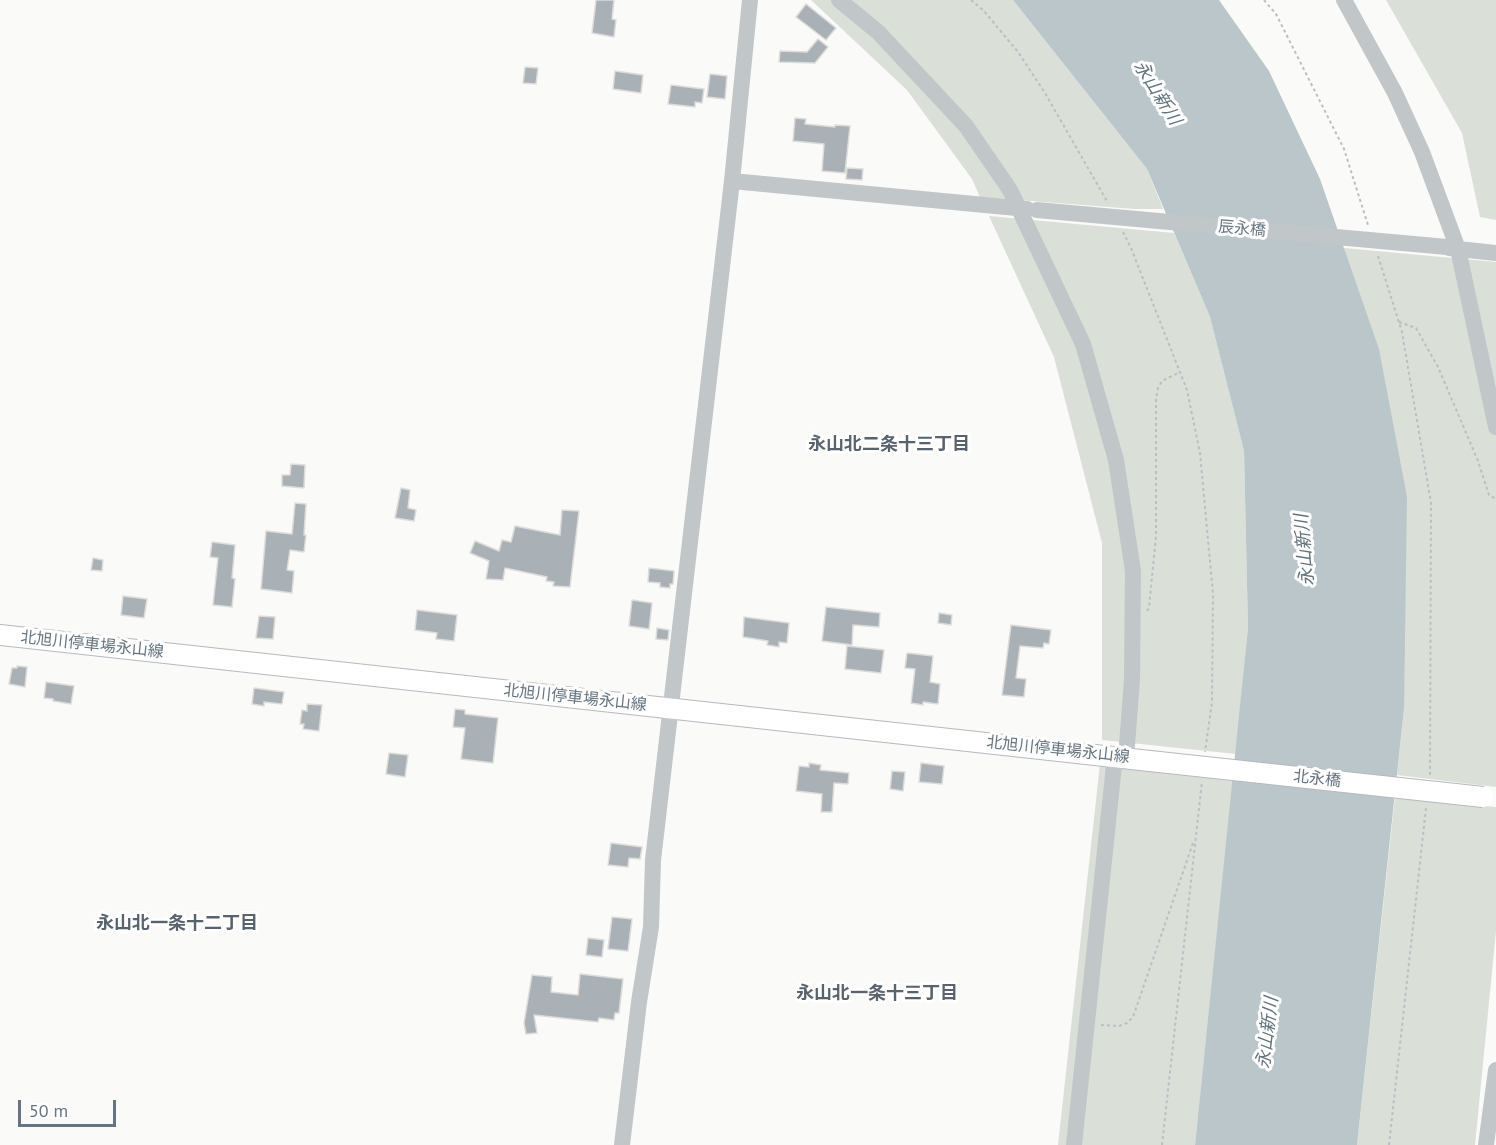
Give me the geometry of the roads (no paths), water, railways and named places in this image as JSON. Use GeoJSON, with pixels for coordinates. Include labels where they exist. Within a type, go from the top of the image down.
{"type":"FeatureCollection","features":[{"type":"Feature","properties":{"kind":"main road","name":"北旭川停車場永山線"},"geometry":{"type":"LineString","coordinates":[[0,635],[1150,760]]}},
{"type":"Feature","properties":{"kind":"main road","name":"北永橋"},"geometry":{"type":"LineString","coordinates":[[1150,760],[1489,798]]}},
{"type":"Feature","properties":{"kind":"street"},"geometry":{"type":"LineString","coordinates":[[622,1145],[639,1002],[651,927],[653,860],[732,182],[750,0]]}},
{"type":"Feature","properties":{"kind":"street"},"geometry":{"type":"LineString","coordinates":[[839,0],[878,32],[966,126],[1010,190],[1083,344],[1116,460],[1133,571],[1132,680],[1087,1023],[1074,1145]]}},
{"type":"Feature","properties":{"kind":"street"},"geometry":{"type":"LineString","coordinates":[[1344,0],[1395,93],[1422,152],[1452,248],[1496,427]]}},
{"type":"Feature","properties":{"kind":"street","name":"辰永橋"},"geometry":{"type":"LineString","coordinates":[[732,182],[1496,253]]}},
{"type":"Feature","properties":{"kind":"street"},"geometry":{"type":"LineString","coordinates":[[1486,1145],[1496,1070]]}},
{"type":"Feature","properties":{"kind":"water","name":"永山新川"},"geometry":{"type":"Polygon","coordinates":[[[1013,0],[1219,0],[1269,71],[1320,179],[1379,349],[1407,497],[1404,709],[1357,1145],[1195,1145],[1248,628],[1244,451],[1210,317],[1147,169],[1013,0]]]}},
{"type":"Feature","properties":{"kind":"district","name":"永山北二条十三丁目"},"geometry":{"type":"Point","coordinates":[889,445]}},
{"type":"Feature","properties":{"kind":"district","name":"永山北一条十二丁目"},"geometry":{"type":"Point","coordinates":[177,924]}},
{"type":"Feature","properties":{"kind":"district","name":"永山北一条十三丁目"},"geometry":{"type":"Point","coordinates":[877,994]}}]}
